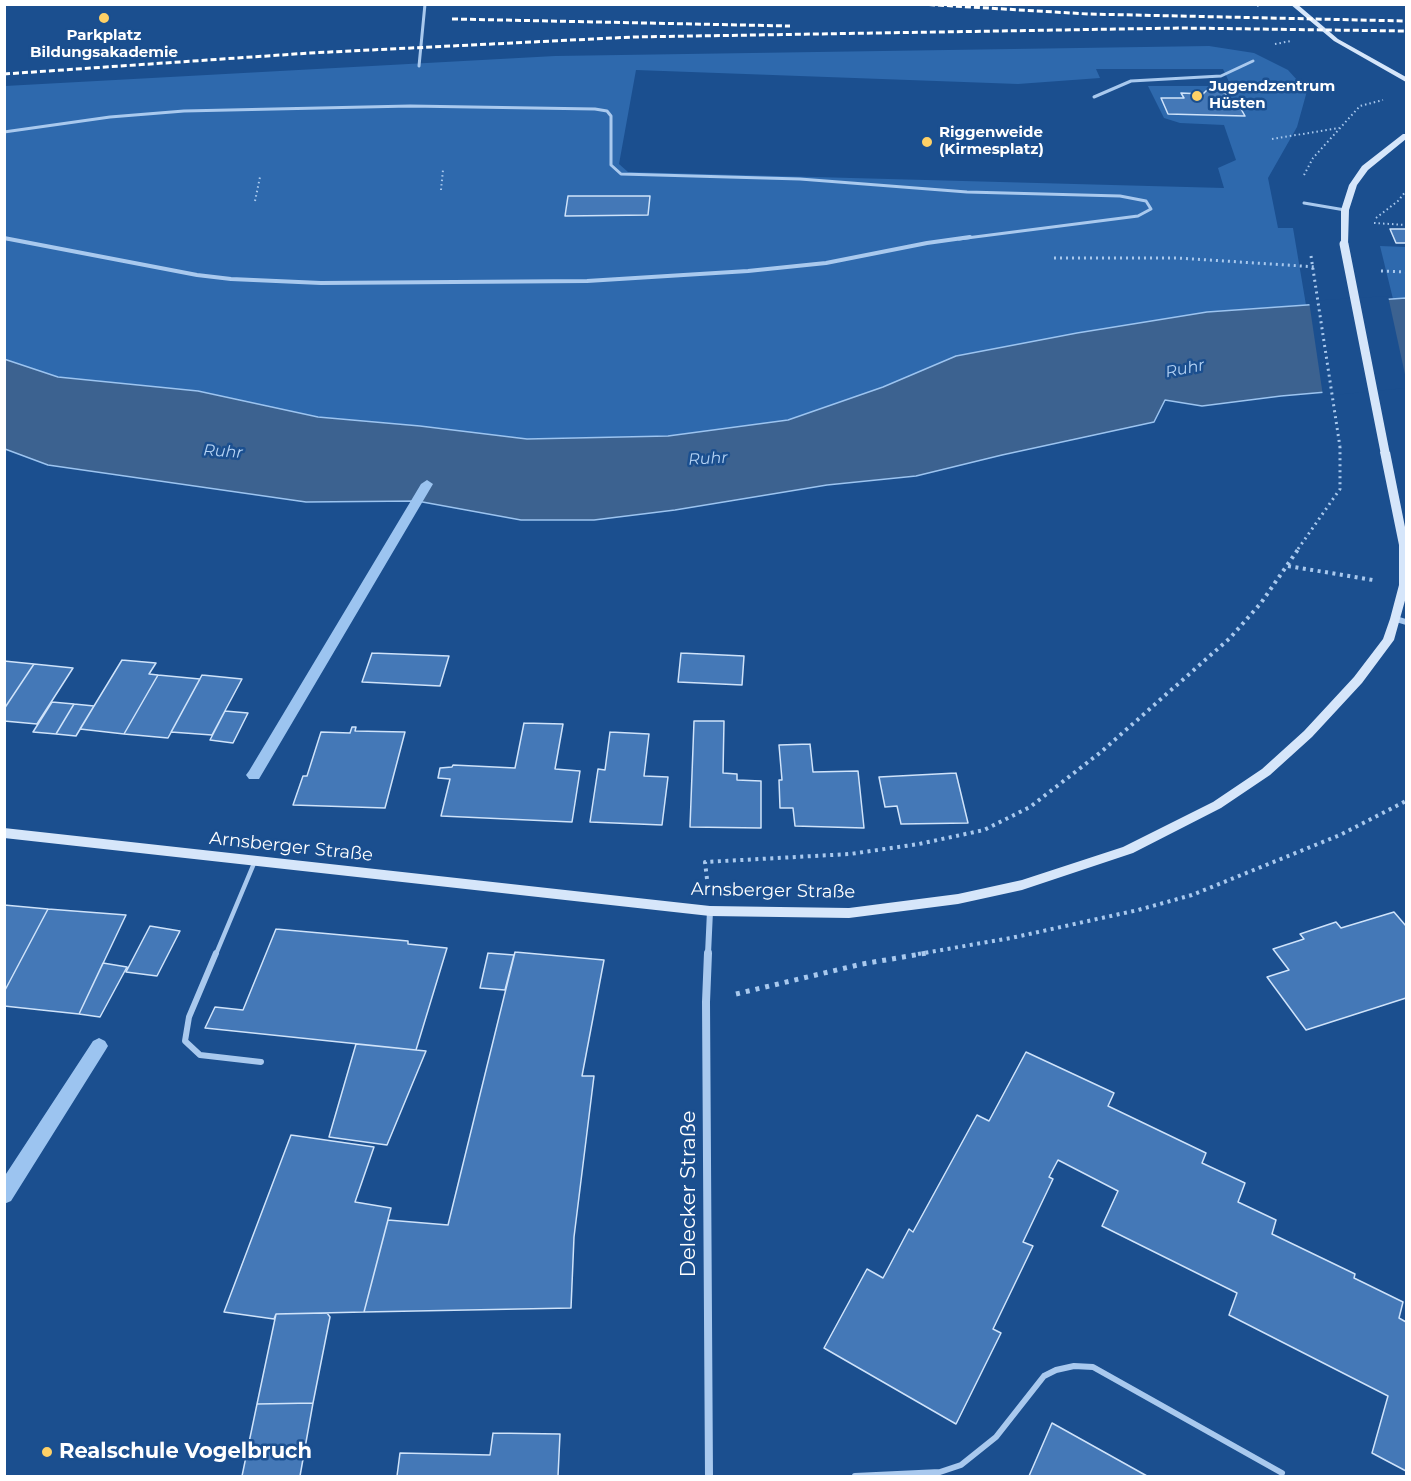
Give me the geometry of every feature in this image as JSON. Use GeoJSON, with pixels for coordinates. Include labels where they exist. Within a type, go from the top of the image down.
{"type":"FeatureCollection","features":[{"type":"Feature","properties":{"kind":"street"},"geometry":{"type":"LineString","coordinates":[[1293,4],[1336,40],[1407,80]]}},
{"type":"Feature","properties":{"kind":"street","name":"Arnsberger Straße"},"geometry":{"type":"LineString","coordinates":[[4,833],[710,911],[849,913],[938,902],[1022,885],[1128,850],[1217,805],[1266,772],[1308,734],[1358,680],[1401,621],[1404,545],[1344,244],[1345,210],[1353,185],[1365,168],[1390,146],[1407,136]]}},
{"type":"Feature","properties":{"kind":"street","name":"Delecker Straße"},"geometry":{"type":"LineString","coordinates":[[709,1476],[706,1002],[710,911]]}},
{"type":"Feature","properties":{"kind":"lane"},"geometry":{"type":"LineString","coordinates":[[419,66],[425,4]]}},
{"type":"Feature","properties":{"kind":"lane"},"geometry":{"type":"LineString","coordinates":[[1094,98],[1131,81],[1221,76],[1253,61]]}},
{"type":"Feature","properties":{"kind":"lane"},"geometry":{"type":"LineString","coordinates":[[4,132],[110,117],[184,111],[410,106],[595,109],[607,111],[611,116],[611,165],[621,174],[800,179],[967,192],[1120,196],[1146,201],[1150,211],[1138,216],[927,243],[826,263],[748,271],[587,281],[321,283],[231,279],[197,275],[4,238]]}},
{"type":"Feature","properties":{"kind":"lane"},"geometry":{"type":"LineString","coordinates":[[1304,203],[1345,210]]}},
{"type":"Feature","properties":{"kind":"lane"},"geometry":{"type":"LineString","coordinates":[[255,861],[189,1017],[185,1041],[200,1055],[261,1062]]}},
{"type":"Feature","properties":{"kind":"lane"},"geometry":{"type":"LineString","coordinates":[[855,1476],[940,1472],[961,1465],[996,1437],[1044,1376],[1056,1370],[1074,1366],[1094,1367],[1282,1473]]}},
{"type":"Feature","properties":{"kind":"path"},"geometry":{"type":"LineString","coordinates":[[1253,4],[1262,7]]}},
{"type":"Feature","properties":{"kind":"path"},"geometry":{"type":"LineString","coordinates":[[1304,203],[1301,194],[1305,173],[1313,158],[1360,106],[1389,98]]}},
{"type":"Feature","properties":{"kind":"path"},"geometry":{"type":"LineString","coordinates":[[1272,139],[1339,128]]}},
{"type":"Feature","properties":{"kind":"path"},"geometry":{"type":"LineString","coordinates":[[441,190],[443,170]]}},
{"type":"Feature","properties":{"kind":"path"},"geometry":{"type":"LineString","coordinates":[[255,201],[260,177]]}},
{"type":"Feature","properties":{"kind":"path"},"geometry":{"type":"LineString","coordinates":[[1369,228],[1371,223],[1398,201],[1406,191]]}},
{"type":"Feature","properties":{"kind":"path"},"geometry":{"type":"LineString","coordinates":[[710,911],[705,862],[850,854],[919,844],[984,830],[1030,807],[1101,752],[1230,638],[1261,603],[1340,489],[1340,447],[1311,252]]}},
{"type":"Feature","properties":{"kind":"path"},"geometry":{"type":"LineString","coordinates":[[1050,258],[1178,258],[1327,267]]}},
{"type":"Feature","properties":{"kind":"path"},"geometry":{"type":"LineString","coordinates":[[1372,270],[1407,272]]}},
{"type":"Feature","properties":{"kind":"path"},"geometry":{"type":"LineString","coordinates":[[1288,566],[1404,585]]}},
{"type":"Feature","properties":{"kind":"path"},"geometry":{"type":"LineString","coordinates":[[706,1002],[862,964],[1011,938],[1138,910],[1192,895],[1340,835],[1407,801]]}},
{"type":"Feature","properties":{"kind":"shaded area"},"geometry":{"type":"Polygon","coordinates":[[[1209,46],[1254,53],[1288,70],[1307,91],[1297,127],[1268,178],[1278,228],[1293,228],[1306,305],[1207,312],[956,356],[883,387],[788,420],[668,436],[527,439],[318,417],[198,391],[58,377],[5,359],[5,86],[555,56],[1209,46]],[[1096,69],[1100,78],[1018,84],[636,70],[619,164],[628,172],[1224,188],[1218,168],[1236,160],[1224,125],[1180,123],[1164,118],[1148,86],[1231,86],[1223,69],[1096,69]]]}},
{"type":"Feature","properties":{"kind":"shaded area"},"geometry":{"type":"Polygon","coordinates":[[[1380,246],[1406,247],[1406,298],[1393,299],[1380,246]]]}},
{"type":"Feature","properties":{"kind":"water","name":"Ruhr"},"geometry":{"type":"Polygon","coordinates":[[[1406,298],[1406,385],[1281,396],[1202,406],[1165,400],[1154,422],[916,476],[827,485],[675,510],[594,520],[521,520],[417,501],[306,502],[48,465],[5,449],[4,359],[58,377],[198,391],[318,417],[527,439],[668,436],[788,420],[883,387],[956,356],[1077,333],[1207,312],[1406,298]]]}},
{"type":"Feature","properties":{"kind":"pier"},"geometry":{"type":"Polygon","coordinates":[[[1388,296],[1406,388],[1323,396],[1309,301],[1388,296]]]}},
{"type":"Feature","properties":{"kind":"building"},"geometry":{"type":"Polygon","coordinates":[[[1207,90],[1219,90],[1226,94],[1230,102],[1237,102],[1245,116],[1168,114],[1161,98],[1184,98],[1181,93],[1203,94],[1207,90]]]}},
{"type":"Feature","properties":{"kind":"building"},"geometry":{"type":"Polygon","coordinates":[[[568,196],[650,196],[648,215],[565,216],[568,196]]]}},
{"type":"Feature","properties":{"kind":"building"},"geometry":{"type":"Polygon","coordinates":[[[1390,229],[1406,229],[1406,243],[1396,243],[1390,229]]]}},
{"type":"Feature","properties":{"kind":"building"},"geometry":{"type":"Polygon","coordinates":[[[372,653],[449,656],[440,686],[362,682],[372,653]]]}},
{"type":"Feature","properties":{"kind":"building"},"geometry":{"type":"Polygon","coordinates":[[[681,653],[744,656],[742,685],[678,682],[681,653]]]}},
{"type":"Feature","properties":{"kind":"building"},"geometry":{"type":"Polygon","coordinates":[[[122,660],[156,663],[149,674],[158,675],[124,734],[80,729],[122,660]]]}},
{"type":"Feature","properties":{"kind":"building"},"geometry":{"type":"Polygon","coordinates":[[[4,661],[34,664],[4,709],[4,661]]]}},
{"type":"Feature","properties":{"kind":"building"},"geometry":{"type":"Polygon","coordinates":[[[34,664],[73,668],[37,724],[4,721],[4,709],[34,664]]]}},
{"type":"Feature","properties":{"kind":"building"},"geometry":{"type":"Polygon","coordinates":[[[158,675],[200,679],[168,738],[124,734],[158,675]]]}},
{"type":"Feature","properties":{"kind":"building"},"geometry":{"type":"Polygon","coordinates":[[[202,675],[242,679],[212,735],[171,732],[202,675]]]}},
{"type":"Feature","properties":{"kind":"building"},"geometry":{"type":"Polygon","coordinates":[[[52,702],[74,704],[56,734],[33,732],[52,702]]]}},
{"type":"Feature","properties":{"kind":"building"},"geometry":{"type":"Polygon","coordinates":[[[74,704],[94,706],[76,736],[56,734],[74,704]]]}},
{"type":"Feature","properties":{"kind":"building"},"geometry":{"type":"Polygon","coordinates":[[[225,711],[248,713],[233,743],[210,740],[225,711]]]}},
{"type":"Feature","properties":{"kind":"building"},"geometry":{"type":"Polygon","coordinates":[[[694,721],[724,721],[723,773],[737,774],[737,780],[761,781],[761,828],[690,827],[694,721]]]}},
{"type":"Feature","properties":{"kind":"building"},"geometry":{"type":"Polygon","coordinates":[[[524,723],[563,724],[555,769],[580,771],[572,822],[441,816],[450,779],[438,778],[440,768],[453,765],[515,768],[524,723]]]}},
{"type":"Feature","properties":{"kind":"building"},"geometry":{"type":"Polygon","coordinates":[[[352,727],[356,727],[355,731],[405,732],[385,808],[293,805],[303,776],[307,776],[321,732],[350,733],[352,727]]]}},
{"type":"Feature","properties":{"kind":"building"},"geometry":{"type":"Polygon","coordinates":[[[610,732],[649,734],[644,776],[668,777],[662,825],[590,822],[598,769],[605,770],[610,732]]]}},
{"type":"Feature","properties":{"kind":"building"},"geometry":{"type":"Polygon","coordinates":[[[810,744],[813,772],[858,771],[864,828],[795,826],[793,808],[780,808],[779,780],[782,780],[779,745],[810,744]]]}},
{"type":"Feature","properties":{"kind":"building"},"geometry":{"type":"Polygon","coordinates":[[[956,773],[968,823],[901,824],[897,806],[885,807],[879,777],[956,773]]]}},
{"type":"Feature","properties":{"kind":"building"},"geometry":{"type":"Polygon","coordinates":[[[4,905],[48,909],[4,992],[4,905]]]}},
{"type":"Feature","properties":{"kind":"building"},"geometry":{"type":"Polygon","coordinates":[[[48,909],[126,915],[79,1014],[4,1006],[4,992],[48,909]]]}},
{"type":"Feature","properties":{"kind":"building"},"geometry":{"type":"Polygon","coordinates":[[[1394,912],[1406,926],[1406,998],[1306,1030],[1267,977],[1289,970],[1273,949],[1304,939],[1300,934],[1336,922],[1341,928],[1394,912]]]}},
{"type":"Feature","properties":{"kind":"building"},"geometry":{"type":"Polygon","coordinates":[[[150,926],[180,931],[157,976],[126,972],[150,926]]]}},
{"type":"Feature","properties":{"kind":"building"},"geometry":{"type":"Polygon","coordinates":[[[276,929],[408,941],[408,944],[447,948],[416,1050],[205,1028],[215,1007],[243,1010],[276,929]]]}},
{"type":"Feature","properties":{"kind":"building"},"geometry":{"type":"Polygon","coordinates":[[[515,952],[604,960],[582,1076],[594,1076],[574,1237],[571,1308],[364,1312],[388,1220],[448,1225],[515,952]]]}},
{"type":"Feature","properties":{"kind":"building"},"geometry":{"type":"Polygon","coordinates":[[[488,953],[514,955],[505,990],[480,988],[488,953]]]}},
{"type":"Feature","properties":{"kind":"building"},"geometry":{"type":"Polygon","coordinates":[[[103,963],[127,967],[100,1017],[79,1014],[103,963]]]}},
{"type":"Feature","properties":{"kind":"building"},"geometry":{"type":"Polygon","coordinates":[[[356,1044],[426,1051],[387,1145],[329,1137],[356,1044]]]}},
{"type":"Feature","properties":{"kind":"building"},"geometry":{"type":"Polygon","coordinates":[[[1026,1052],[1114,1093],[1108,1106],[1206,1153],[1202,1163],[1245,1183],[1238,1202],[1276,1220],[1272,1234],[1355,1274],[1354,1278],[1403,1302],[1399,1318],[1406,1322],[1406,1471],[1372,1453],[1388,1396],[1229,1315],[1237,1293],[1102,1226],[1118,1191],[1058,1160],[1049,1177],[1053,1179],[1023,1242],[1033,1246],[993,1329],[1001,1333],[956,1424],[824,1348],[867,1269],[883,1278],[909,1229],[913,1232],[977,1115],[989,1121],[1026,1052]]]}},
{"type":"Feature","properties":{"kind":"building"},"geometry":{"type":"Polygon","coordinates":[[[291,1135],[374,1147],[355,1202],[391,1208],[364,1312],[276,1314],[274,1319],[224,1312],[291,1135]]]}},
{"type":"Feature","properties":{"kind":"building"},"geometry":{"type":"Polygon","coordinates":[[[327,1313],[330,1317],[313,1403],[257,1404],[276,1314],[327,1313]]]}},
{"type":"Feature","properties":{"kind":"building"},"geometry":{"type":"Polygon","coordinates":[[[313,1403],[300,1476],[242,1476],[257,1404],[313,1403]]]}},
{"type":"Feature","properties":{"kind":"building"},"geometry":{"type":"Polygon","coordinates":[[[1052,1423],[1147,1476],[1029,1476],[1052,1423]]]}},
{"type":"Feature","properties":{"kind":"building"},"geometry":{"type":"Polygon","coordinates":[[[493,1433],[560,1434],[558,1476],[397,1476],[400,1453],[490,1455],[493,1433]]]}},
{"type":"Feature","properties":{"kind":"waterway"},"geometry":{"type":"LineString","coordinates":[[254,775],[427,484]]}},
{"type":"Feature","properties":{"kind":"waterway"},"geometry":{"type":"LineString","coordinates":[[4,1195],[99,1046]]}},
{"type":"Feature","properties":{"kind":"railway"},"geometry":{"type":"LineString","coordinates":[[920,4],[1088,14],[1406,21]]}},
{"type":"Feature","properties":{"kind":"railway"},"geometry":{"type":"LineString","coordinates":[[452,19],[790,26]]}},
{"type":"Feature","properties":{"kind":"railway"},"geometry":{"type":"LineString","coordinates":[[4,74],[310,53],[633,37],[1181,28],[1406,31]]}},
{"type":"Feature","properties":{"kind":"place","name":"Parkplatz Bildungsakademie"},"geometry":{"type":"Point","coordinates":[104,18]}},
{"type":"Feature","properties":{"kind":"place","name":"Jugendzentrum Hüsten"},"geometry":{"type":"Point","coordinates":[1197,96]}},
{"type":"Feature","properties":{"kind":"place","name":"Riggenweide (Kirmesplatz)"},"geometry":{"type":"Point","coordinates":[927,142]}},
{"type":"Feature","properties":{"kind":"place","name":"Realschule Vogelbruch"},"geometry":{"type":"Point","coordinates":[47,1452]}}]}
